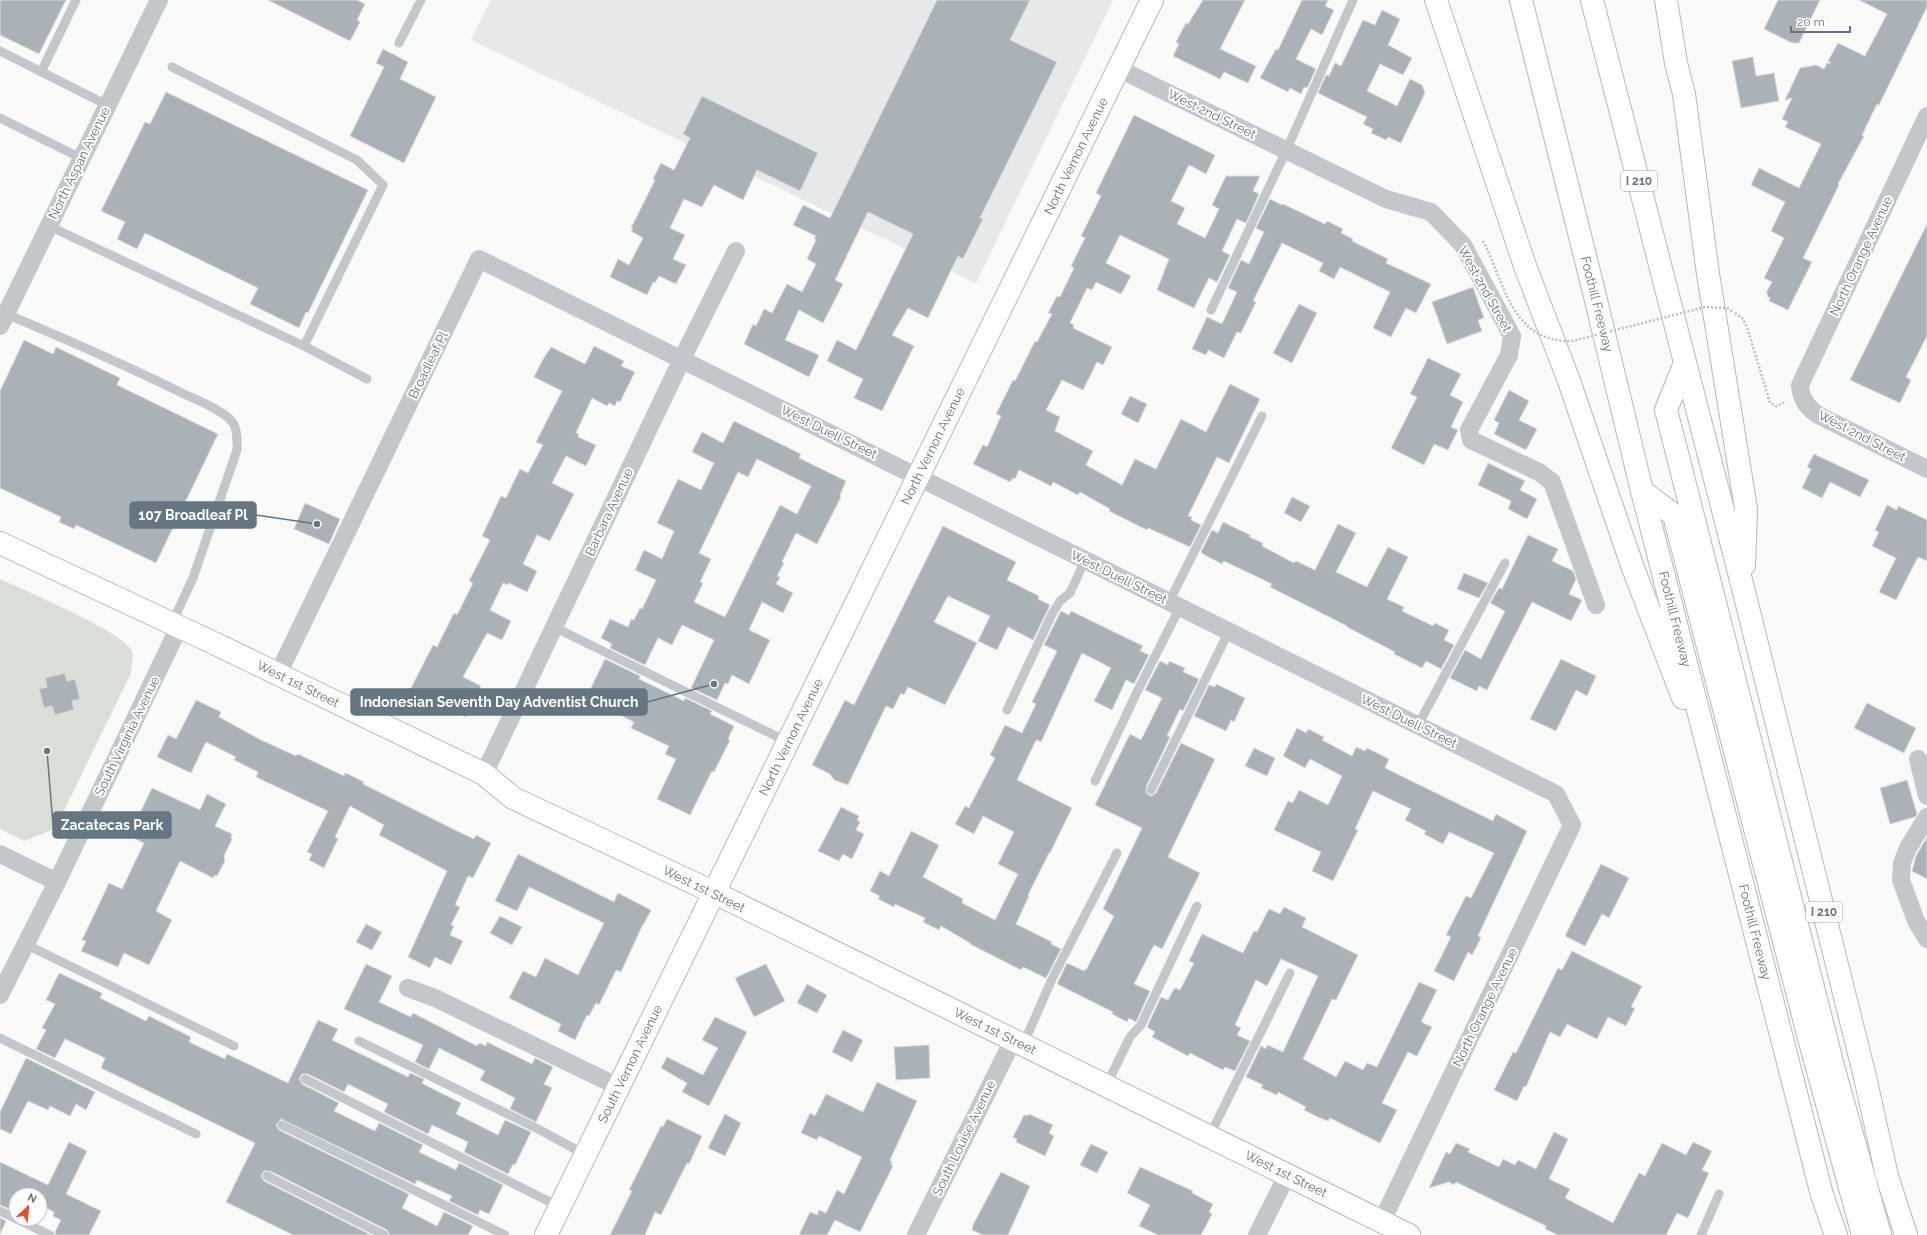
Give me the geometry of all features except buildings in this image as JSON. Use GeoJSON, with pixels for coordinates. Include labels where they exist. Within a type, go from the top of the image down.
{"type":"FeatureCollection","features":[{"type":"Feature","properties":{"kind":"main road","name":"North Vernon Avenue"},"geometry":{"type":"LineString","coordinates":[[715,893],[917,477],[1152,0]]}},
{"type":"Feature","properties":{"kind":"main road"},"geometry":{"type":"LineString","coordinates":[[1436,0],[1525,266],[1569,381],[1633,568],[1721,797]]}},
{"type":"Feature","properties":{"kind":"main road","name":"Foothill Freeway"},"geometry":{"type":"LineString","coordinates":[[1521,0],[1642,492],[1822,1195],[1836,1235]]}},
{"type":"Feature","properties":{"kind":"main road","name":"I 210"},"geometry":{"type":"LineString","coordinates":[[1592,0],[1743,588],[1887,1176],[1906,1235]]}},
{"type":"Feature","properties":{"kind":"main road"},"geometry":{"type":"LineString","coordinates":[[1666,0],[1676,62],[1684,94],[1708,274],[1746,509],[1743,588]]}},
{"type":"Feature","properties":{"kind":"main road"},"geometry":{"type":"LineString","coordinates":[[1685,362],[1666,410],[1833,1066],[1880,1235]]}},
{"type":"Feature","properties":{"kind":"main road"},"geometry":{"type":"LineString","coordinates":[[1642,492],[1674,515],[1810,1042],[1863,1235]]}},
{"type":"Feature","properties":{"kind":"main road","name":"West 1st Street"},"geometry":{"type":"LineString","coordinates":[[0,543],[278,674],[484,774],[513,798],[715,893],[1409,1235]]}},
{"type":"Feature","properties":{"kind":"main road","name":"South Vernon Avenue"},"geometry":{"type":"LineString","coordinates":[[546,1235],[715,893]]}},
{"type":"Feature","properties":{"kind":"street","name":"North Aspan Avenue"},"geometry":{"type":"LineString","coordinates":[[3,320],[158,0]]}},
{"type":"Feature","properties":{"kind":"street","name":"West 2nd Street"},"geometry":{"type":"LineString","coordinates":[[1119,69],[1386,199],[1431,212],[1463,245],[1512,336],[1509,355],[1469,430],[1471,440],[1539,472],[1552,482],[1596,605]]}},
{"type":"Feature","properties":{"kind":"street","name":"North Orange Avenue"},"geometry":{"type":"LineString","coordinates":[[1801,397],[1800,385],[1927,116]]}},
{"type":"Feature","properties":{"kind":"street","name":"Barbara Avenue"},"geometry":{"type":"LineString","coordinates":[[484,774],[682,359],[736,251]]}},
{"type":"Feature","properties":{"kind":"street","name":"Broadleaf Pl"},"geometry":{"type":"LineString","coordinates":[[278,674],[479,259],[682,359]]}},
{"type":"Feature","properties":{"kind":"street","name":"West Duell Street"},"geometry":{"type":"LineString","coordinates":[[682,359],[1556,794]]}},
{"type":"Feature","properties":{"kind":"street","name":"West 2nd Street"},"geometry":{"type":"LineString","coordinates":[[1801,397],[1808,407],[1818,415],[1927,469]]}},
{"type":"Feature","properties":{"kind":"street","name":"South Virginia Avenue"},"geometry":{"type":"LineString","coordinates":[[0,995],[57,882],[175,625]]}},
{"type":"Feature","properties":{"kind":"street"},"geometry":{"type":"LineString","coordinates":[[1918,759],[1927,796]]}},
{"type":"Feature","properties":{"kind":"street","name":"North Orange Avenue"},"geometry":{"type":"LineString","coordinates":[[1382,1221],[1572,825],[1556,794]]}},
{"type":"Feature","properties":{"kind":"street"},"geometry":{"type":"LineString","coordinates":[[1927,817],[1908,848],[1902,863],[1901,880],[1916,920],[1927,939]]}},
{"type":"Feature","properties":{"kind":"street"},"geometry":{"type":"LineString","coordinates":[[0,854],[57,882]]}},
{"type":"Feature","properties":{"kind":"street"},"geometry":{"type":"LineString","coordinates":[[408,988],[435,998],[619,1087]]}},
{"type":"Feature","properties":{"kind":"street","name":"South Louise Avenue"},"geometry":{"type":"LineString","coordinates":[[916,1235],[1018,1042]]}},
{"type":"Feature","properties":{"kind":"street"},"geometry":{"type":"LineString","coordinates":[[1257,1235],[1287,1175]]}},
{"type":"Feature","properties":{"kind":"lane"},"geometry":{"type":"LineString","coordinates":[[41,72],[76,0]]}},
{"type":"Feature","properties":{"kind":"lane"},"geometry":{"type":"LineString","coordinates":[[399,43],[421,0]]}},
{"type":"Feature","properties":{"kind":"lane"},"geometry":{"type":"LineString","coordinates":[[1211,310],[1286,151],[1353,0]]}},
{"type":"Feature","properties":{"kind":"lane"},"geometry":{"type":"LineString","coordinates":[[0,51],[107,105]]}},
{"type":"Feature","properties":{"kind":"lane"},"geometry":{"type":"LineString","coordinates":[[172,67],[357,160],[383,185],[304,346]]}},
{"type":"Feature","properties":{"kind":"lane"},"geometry":{"type":"LineString","coordinates":[[0,118],[81,158]]}},
{"type":"Feature","properties":{"kind":"lane"},"geometry":{"type":"LineString","coordinates":[[49,226],[304,346],[367,378]]}},
{"type":"Feature","properties":{"kind":"lane"},"geometry":{"type":"LineString","coordinates":[[3,320],[136,370],[226,416],[233,423],[236,430],[237,450],[193,578],[175,625]]}},
{"type":"Feature","properties":{"kind":"lane"},"geometry":{"type":"LineString","coordinates":[[1095,781],[1262,416]]}},
{"type":"Feature","properties":{"kind":"lane"},"geometry":{"type":"LineString","coordinates":[[1007,710],[1052,614],[1060,601],[1070,593],[1085,560]]}},
{"type":"Feature","properties":{"kind":"lane"},"geometry":{"type":"LineString","coordinates":[[1418,725],[1504,563]]}},
{"type":"Feature","properties":{"kind":"lane"},"geometry":{"type":"LineString","coordinates":[[554,627],[788,743]]}},
{"type":"Feature","properties":{"kind":"lane"},"geometry":{"type":"LineString","coordinates":[[1151,790],[1229,631]]}},
{"type":"Feature","properties":{"kind":"lane"},"geometry":{"type":"LineString","coordinates":[[1018,1042],[1117,853]]}},
{"type":"Feature","properties":{"kind":"lane"},"geometry":{"type":"LineString","coordinates":[[1106,1086],[1130,1037],[1141,1025],[1197,906]]}},
{"type":"Feature","properties":{"kind":"lane"},"geometry":{"type":"LineString","coordinates":[[25,944],[234,1046]]}},
{"type":"Feature","properties":{"kind":"lane"},"geometry":{"type":"LineString","coordinates":[[1209,1137],[1290,973]]}},
{"type":"Feature","properties":{"kind":"lane"},"geometry":{"type":"LineString","coordinates":[[0,1038],[196,1134]]}},
{"type":"Feature","properties":{"kind":"lane"},"geometry":{"type":"LineString","coordinates":[[359,1041],[586,1154]]}},
{"type":"Feature","properties":{"kind":"lane"},"geometry":{"type":"LineString","coordinates":[[305,1079],[560,1207]]}},
{"type":"Feature","properties":{"kind":"lane"},"geometry":{"type":"LineString","coordinates":[[282,1125],[505,1235]]}},
{"type":"Feature","properties":{"kind":"lane"},"geometry":{"type":"LineString","coordinates":[[267,1176],[384,1235]]}},
{"type":"Feature","properties":{"kind":"lane"},"geometry":{"type":"LineString","coordinates":[[1701,1235],[1719,1194]]}},
{"type":"Feature","properties":{"kind":"lane"},"geometry":{"type":"LineString","coordinates":[[0,1211],[50,1235]]}},
{"type":"Feature","properties":{"kind":"path"},"geometry":{"type":"LineString","coordinates":[[1483,241],[1509,303],[1518,316],[1528,327],[1551,339],[1573,341],[1705,307],[1727,308],[1742,318],[1747,327],[1770,403],[1776,406],[1801,397]]}},
{"type":"Feature","properties":{"kind":"shaded area"},"geometry":{"type":"Polygon","coordinates":[[[491,0],[1113,0],[976,283],[471,40],[491,0]]]}},
{"type":"Feature","properties":{"kind":"shaded area"},"geometry":{"type":"Polygon","coordinates":[[[0,579],[72,612],[111,633],[125,643],[133,653],[131,673],[55,829],[24,841],[0,829],[0,579]]]}},
{"type":"Feature","properties":{"kind":"place","name":"107 Broadleaf Pl"},"geometry":{"type":"Point","coordinates":[317,524]}},
{"type":"Feature","properties":{"kind":"place","name":"Indonesian Seventh Day Adventist Church"},"geometry":{"type":"Point","coordinates":[714,684]}},
{"type":"Feature","properties":{"kind":"place","name":"Zacatecas Park"},"geometry":{"type":"Point","coordinates":[47,751]}}]}
